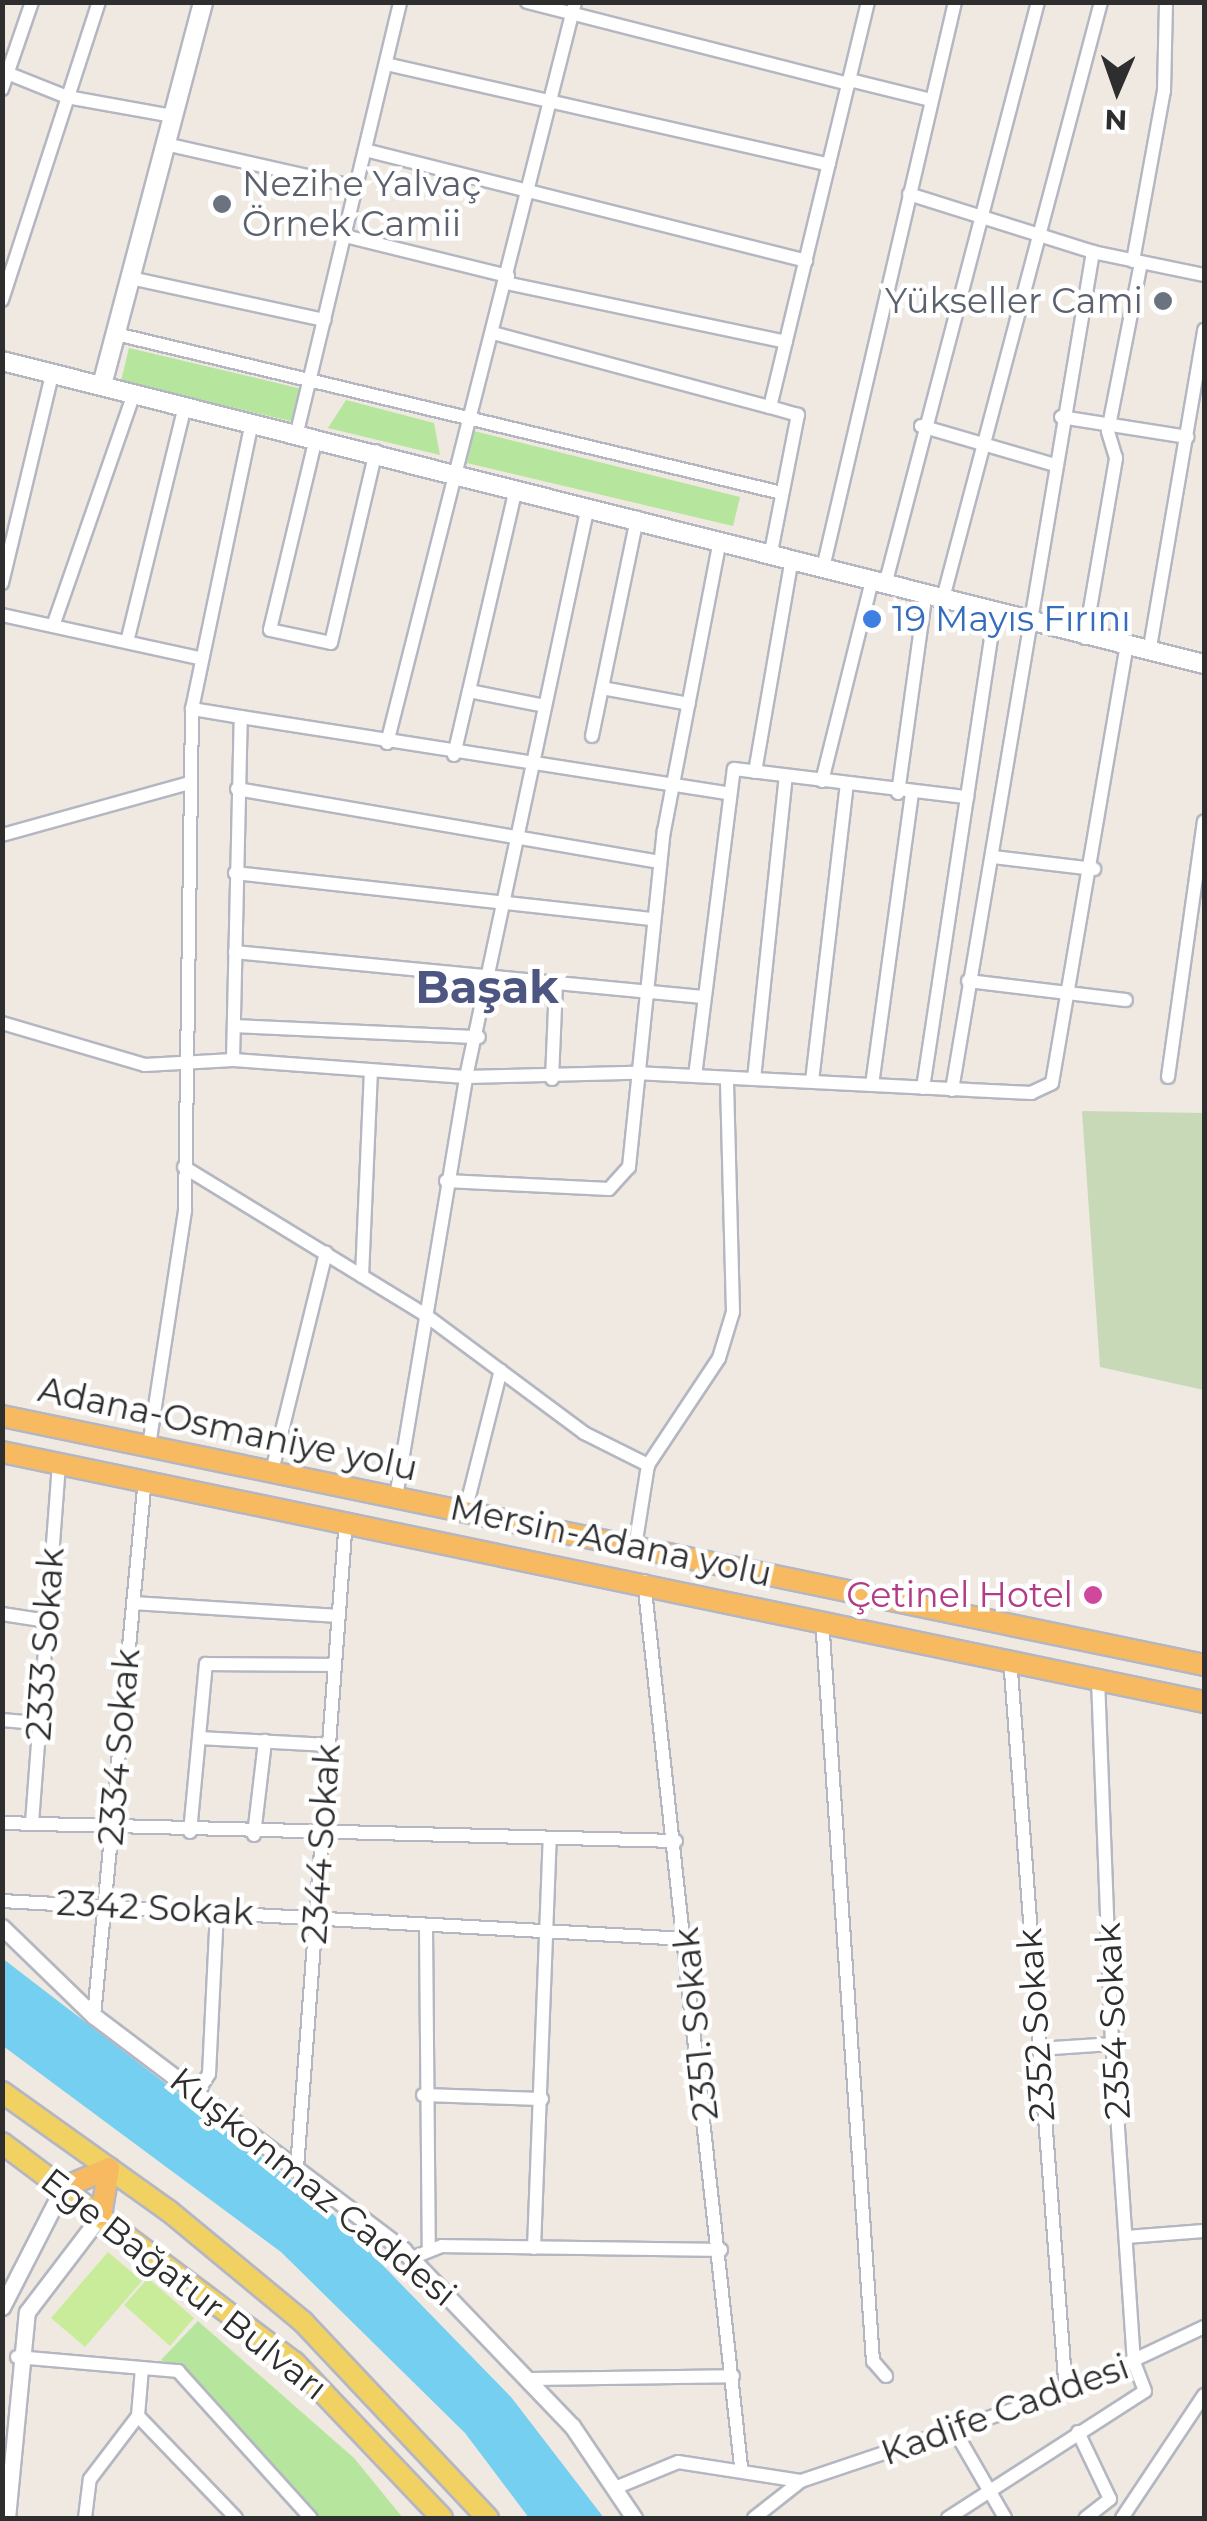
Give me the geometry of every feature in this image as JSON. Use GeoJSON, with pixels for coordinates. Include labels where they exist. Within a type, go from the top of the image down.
{"type":"FeatureCollection","features":[{"type":"Feature","properties":{"kind":"highway","name":"Adana-Osmaniye yolu"},"geometry":{"type":"LineString","coordinates":[[2,1416],[1204,1665]]}},
{"type":"Feature","properties":{"kind":"highway","name":"Mersin-Adana yolu"},"geometry":{"type":"LineString","coordinates":[[2,1452],[146,1478],[822,1618],[1204,1702]]}},
{"type":"Feature","properties":{"kind":"highway"},"geometry":{"type":"LineString","coordinates":[[63,2188],[109,2168]]}},
{"type":"Feature","properties":{"kind":"highway"},"geometry":{"type":"LineString","coordinates":[[101,2215],[109,2168]]}},
{"type":"Feature","properties":{"kind":"main road"},"geometry":{"type":"LineString","coordinates":[[102,385],[203,2]]}},
{"type":"Feature","properties":{"kind":"main road"},"geometry":{"type":"LineString","coordinates":[[2,362],[376,451],[771,552],[933,602],[1126,650],[1204,664]]}},
{"type":"Feature","properties":{"kind":"main road","name":"Ege Bağatur Bulvarı"},"geometry":{"type":"LineString","coordinates":[[2,2092],[109,2168],[304,2322],[488,2518]]}},
{"type":"Feature","properties":{"kind":"main road","name":"Ege Bağatur Bulvarı"},"geometry":{"type":"LineString","coordinates":[[2,2143],[294,2362],[442,2518]]}},
{"type":"Feature","properties":{"kind":"street"},"geometry":{"type":"LineString","coordinates":[[2,89],[32,2]]}},
{"type":"Feature","properties":{"kind":"street"},"geometry":{"type":"LineString","coordinates":[[2,300],[99,2]]}},
{"type":"Feature","properties":{"kind":"street"},"geometry":{"type":"LineString","coordinates":[[297,432],[400,2]]}},
{"type":"Feature","properties":{"kind":"street"},"geometry":{"type":"LineString","coordinates":[[527,2],[574,8],[849,82],[932,100]]}},
{"type":"Feature","properties":{"kind":"street"},"geometry":{"type":"LineString","coordinates":[[770,408],[868,2]]}},
{"type":"Feature","properties":{"kind":"street"},"geometry":{"type":"LineString","coordinates":[[823,568],[955,2]]}},
{"type":"Feature","properties":{"kind":"street"},"geometry":{"type":"LineString","coordinates":[[822,782],[1038,2]]}},
{"type":"Feature","properties":{"kind":"street"},"geometry":{"type":"LineString","coordinates":[[872,1085],[905,794],[933,602],[983,446],[1101,2]]}},
{"type":"Feature","properties":{"kind":"street"},"geometry":{"type":"LineString","coordinates":[[1085,638],[1116,458],[1108,431],[1164,91],[1166,2]]}},
{"type":"Feature","properties":{"kind":"street"},"geometry":{"type":"LineString","coordinates":[[387,743],[574,8]]}},
{"type":"Feature","properties":{"kind":"street"},"geometry":{"type":"LineString","coordinates":[[386,64],[829,165]]}},
{"type":"Feature","properties":{"kind":"street"},"geometry":{"type":"LineString","coordinates":[[8,73],[67,97],[173,116]]}},
{"type":"Feature","properties":{"kind":"street"},"geometry":{"type":"LineString","coordinates":[[166,144],[356,187]]}},
{"type":"Feature","properties":{"kind":"street"},"geometry":{"type":"LineString","coordinates":[[366,150],[531,188],[806,261]]}},
{"type":"Feature","properties":{"kind":"street"},"geometry":{"type":"LineString","coordinates":[[909,194],[1093,252],[1204,275]]}},
{"type":"Feature","properties":{"kind":"street"},"geometry":{"type":"LineString","coordinates":[[345,236],[507,280],[786,342]]}},
{"type":"Feature","properties":{"kind":"street"},"geometry":{"type":"LineString","coordinates":[[952,1090],[968,980],[994,857],[1052,464],[1093,252]]}},
{"type":"Feature","properties":{"kind":"street"},"geometry":{"type":"LineString","coordinates":[[130,278],[325,320]]}},
{"type":"Feature","properties":{"kind":"street"},"geometry":{"type":"LineString","coordinates":[[1150,653],[1204,330]]}},
{"type":"Feature","properties":{"kind":"street"},"geometry":{"type":"LineString","coordinates":[[116,334],[782,493]]}},
{"type":"Feature","properties":{"kind":"street"},"geometry":{"type":"LineString","coordinates":[[493,334],[798,415],[771,552]]}},
{"type":"Feature","properties":{"kind":"street"},"geometry":{"type":"LineString","coordinates":[[2,583],[52,374]]}},
{"type":"Feature","properties":{"kind":"street"},"geometry":{"type":"LineString","coordinates":[[53,626],[134,394]]}},
{"type":"Feature","properties":{"kind":"street"},"geometry":{"type":"LineString","coordinates":[[127,642],[185,406]]}},
{"type":"Feature","properties":{"kind":"street"},"geometry":{"type":"LineString","coordinates":[[1060,417],[1108,431],[1187,437]]}},
{"type":"Feature","properties":{"kind":"street"},"geometry":{"type":"LineString","coordinates":[[149,1446],[184,1167],[192,709],[252,423]]}},
{"type":"Feature","properties":{"kind":"street"},"geometry":{"type":"LineString","coordinates":[[921,426],[1052,464]]}},
{"type":"Feature","properties":{"kind":"street"},"geometry":{"type":"LineString","coordinates":[[316,438],[270,630],[331,643],[376,451]]}},
{"type":"Feature","properties":{"kind":"street"},"geometry":{"type":"LineString","coordinates":[[454,755],[516,488]]}},
{"type":"Feature","properties":{"kind":"street"},"geometry":{"type":"LineString","coordinates":[[396,1497],[446,1180],[588,506]]}},
{"type":"Feature","properties":{"kind":"street"},"geometry":{"type":"LineString","coordinates":[[592,736],[637,518]]}},
{"type":"Feature","properties":{"kind":"street"},"geometry":{"type":"LineString","coordinates":[[446,1180],[608,1188],[629,1167],[635,1074],[660,862],[720,540]]}},
{"type":"Feature","properties":{"kind":"street"},"geometry":{"type":"LineString","coordinates":[[755,772],[792,558]]}},
{"type":"Feature","properties":{"kind":"street"},"geometry":{"type":"LineString","coordinates":[[2,615],[200,658]]}},
{"type":"Feature","properties":{"kind":"street"},"geometry":{"type":"LineString","coordinates":[[923,1088],[994,616]]}},
{"type":"Feature","properties":{"kind":"street"},"geometry":{"type":"LineString","coordinates":[[2,1023],[133,1063],[233,1060],[552,1080],[635,1074],[952,1090],[1048,1086],[1072,988],[1094,868],[1126,650]]}},
{"type":"Feature","properties":{"kind":"street"},"geometry":{"type":"LineString","coordinates":[[602,688],[689,704]]}},
{"type":"Feature","properties":{"kind":"street"},"geometry":{"type":"LineString","coordinates":[[469,692],[545,706]]}},
{"type":"Feature","properties":{"kind":"street"},"geometry":{"type":"LineString","coordinates":[[192,709],[532,770],[730,794]]}},
{"type":"Feature","properties":{"kind":"street"},"geometry":{"type":"LineString","coordinates":[[233,1060],[236,789],[241,717]]}},
{"type":"Feature","properties":{"kind":"street"},"geometry":{"type":"LineString","coordinates":[[694,1076],[734,768],[905,794],[967,797]]}},
{"type":"Feature","properties":{"kind":"street"},"geometry":{"type":"LineString","coordinates":[[754,1078],[786,776]]}},
{"type":"Feature","properties":{"kind":"street"},"geometry":{"type":"LineString","coordinates":[[2,835],[189,783]]}},
{"type":"Feature","properties":{"kind":"street"},"geometry":{"type":"LineString","coordinates":[[812,1081],[847,785]]}},
{"type":"Feature","properties":{"kind":"street"},"geometry":{"type":"LineString","coordinates":[[236,789],[660,862]]}},
{"type":"Feature","properties":{"kind":"street"},"geometry":{"type":"LineString","coordinates":[[1168,1077],[1204,822]]}},
{"type":"Feature","properties":{"kind":"street"},"geometry":{"type":"LineString","coordinates":[[994,857],[1094,868]]}},
{"type":"Feature","properties":{"kind":"street"},"geometry":{"type":"LineString","coordinates":[[235,873],[653,919]]}},
{"type":"Feature","properties":{"kind":"street"},"geometry":{"type":"LineString","coordinates":[[235,952],[556,986],[702,996]]}},
{"type":"Feature","properties":{"kind":"street"},"geometry":{"type":"LineString","coordinates":[[968,980],[1072,988],[1126,1000]]}},
{"type":"Feature","properties":{"kind":"street"},"geometry":{"type":"LineString","coordinates":[[552,1080],[556,986]]}},
{"type":"Feature","properties":{"kind":"street"},"geometry":{"type":"LineString","coordinates":[[234,1026],[479,1037]]}},
{"type":"Feature","properties":{"kind":"street"},"geometry":{"type":"LineString","coordinates":[[362,1276],[370,1253],[371,1071]]}},
{"type":"Feature","properties":{"kind":"street"},"geometry":{"type":"LineString","coordinates":[[635,1547],[648,1465],[719,1358],[733,1312],[727,1078]]}},
{"type":"Feature","properties":{"kind":"street"},"geometry":{"type":"LineString","coordinates":[[184,1167],[424,1314],[584,1432],[648,1465]]}},
{"type":"Feature","properties":{"kind":"street"},"geometry":{"type":"LineString","coordinates":[[272,1472],[326,1253]]}},
{"type":"Feature","properties":{"kind":"street"},"geometry":{"type":"LineString","coordinates":[[465,1512],[501,1370]]}},
{"type":"Feature","properties":{"kind":"street","name":"2333 Sokak"},"geometry":{"type":"LineString","coordinates":[[32,1823],[59,1464]]}},
{"type":"Feature","properties":{"kind":"street","name":"2334 Sokak"},"geometry":{"type":"LineString","coordinates":[[94,2016],[146,1478]]}},
{"type":"Feature","properties":{"kind":"street","name":"2344 Sokak"},"geometry":{"type":"LineString","coordinates":[[297,2168],[346,1520]]}},
{"type":"Feature","properties":{"kind":"street","name":"2351. Sokak"},"geometry":{"type":"LineString","coordinates":[[644,1582],[721,2250],[741,2466]]}},
{"type":"Feature","properties":{"kind":"street"},"geometry":{"type":"LineString","coordinates":[[132,1603],[339,1616]]}},
{"type":"Feature","properties":{"kind":"street"},"geometry":{"type":"LineString","coordinates":[[2,1614],[46,1622]]}},
{"type":"Feature","properties":{"kind":"street"},"geometry":{"type":"LineString","coordinates":[[822,1618],[873,2361],[886,2376]]}},
{"type":"Feature","properties":{"kind":"street","name":"2352 Sokak"},"geometry":{"type":"LineString","coordinates":[[1010,1658],[1036,2049],[1066,2392]]}},
{"type":"Feature","properties":{"kind":"street"},"geometry":{"type":"LineString","coordinates":[[190,1832],[206,1664],[335,1665]]}},
{"type":"Feature","properties":{"kind":"street","name":"2354 Sokak"},"geometry":{"type":"LineString","coordinates":[[1078,2432],[1146,2391],[1134,2363],[1112,2044],[1098,1678]]}},
{"type":"Feature","properties":{"kind":"street"},"geometry":{"type":"LineString","coordinates":[[2,1720],[39,1723]]}},
{"type":"Feature","properties":{"kind":"street"},"geometry":{"type":"LineString","coordinates":[[199,1738],[329,1745]]}},
{"type":"Feature","properties":{"kind":"street"},"geometry":{"type":"LineString","coordinates":[[254,1834],[265,1742]]}},
{"type":"Feature","properties":{"kind":"street"},"geometry":{"type":"LineString","coordinates":[[2,1823],[111,1824],[190,1832],[322,1837],[676,1841]]}},
{"type":"Feature","properties":{"kind":"street"},"geometry":{"type":"LineString","coordinates":[[534,2248],[550,1937],[550,1840]]}},
{"type":"Feature","properties":{"kind":"street","name":"2342 Sokak"},"geometry":{"type":"LineString","coordinates":[[2,1901],[217,1910],[550,1937],[686,1938]]}},
{"type":"Feature","properties":{"kind":"street"},"geometry":{"type":"LineString","coordinates":[[197,2093],[209,2074],[217,1910]]}},
{"type":"Feature","properties":{"kind":"street","name":"Kuşkonmaz Caddesi"},"geometry":{"type":"LineString","coordinates":[[2,1927],[94,2016],[412,2258],[530,2378],[634,2518]]}},
{"type":"Feature","properties":{"kind":"street"},"geometry":{"type":"LineString","coordinates":[[426,1928],[423,2095],[429,2247]]}},
{"type":"Feature","properties":{"kind":"street"},"geometry":{"type":"LineString","coordinates":[[1036,2049],[1112,2044]]}},
{"type":"Feature","properties":{"kind":"street"},"geometry":{"type":"LineString","coordinates":[[423,2095],[542,2099]]}},
{"type":"Feature","properties":{"kind":"street"},"geometry":{"type":"LineString","coordinates":[[2,2307],[63,2188]]}},
{"type":"Feature","properties":{"kind":"street"},"geometry":{"type":"LineString","coordinates":[[7,2518],[16,2357],[26,2312],[101,2215]]}},
{"type":"Feature","properties":{"kind":"street"},"geometry":{"type":"LineString","coordinates":[[1126,2237],[1204,2231]]}},
{"type":"Feature","properties":{"kind":"street"},"geometry":{"type":"LineString","coordinates":[[412,2258],[429,2247],[721,2250]]}},
{"type":"Feature","properties":{"kind":"street","name":"Kadife Caddesi"},"geometry":{"type":"LineString","coordinates":[[754,2518],[801,2481],[956,2433],[1066,2392],[1204,2327]]}},
{"type":"Feature","properties":{"kind":"street"},"geometry":{"type":"LineString","coordinates":[[16,2357],[178,2371],[311,2518]]}},
{"type":"Feature","properties":{"kind":"street"},"geometry":{"type":"LineString","coordinates":[[85,2518],[90,2479],[138,2416],[142,2368]]}},
{"type":"Feature","properties":{"kind":"street"},"geometry":{"type":"LineString","coordinates":[[530,2378],[733,2376]]}},
{"type":"Feature","properties":{"kind":"street"},"geometry":{"type":"LineString","coordinates":[[1122,2518],[1204,2396]]}},
{"type":"Feature","properties":{"kind":"street"},"geometry":{"type":"LineString","coordinates":[[138,2416],[236,2518]]}},
{"type":"Feature","properties":{"kind":"street"},"geometry":{"type":"LineString","coordinates":[[948,2518],[1078,2432],[1110,2499],[1086,2518]]}},
{"type":"Feature","properties":{"kind":"street"},"geometry":{"type":"LineString","coordinates":[[956,2433],[986,2492],[1005,2518]]}},
{"type":"Feature","properties":{"kind":"street"},"geometry":{"type":"LineString","coordinates":[[615,2488],[678,2462],[741,2466],[801,2481]]}},
{"type":"Feature","properties":{"kind":"green space"},"geometry":{"type":"Polygon","coordinates":[[[129,348],[302,389],[294,422],[121,381],[129,348]]]}},
{"type":"Feature","properties":{"kind":"green space"},"geometry":{"type":"Polygon","coordinates":[[[346,400],[434,423],[440,455],[328,428],[346,400]]]}},
{"type":"Feature","properties":{"kind":"green space"},"geometry":{"type":"Polygon","coordinates":[[[474,431],[740,497],[733,526],[467,463],[474,431]]]}},
{"type":"Feature","properties":{"kind":"green space"},"geometry":{"type":"Polygon","coordinates":[[[1082,1111],[1204,1113],[1204,1390],[1100,1367],[1082,1111]]]}},
{"type":"Feature","properties":{"kind":"green space"},"geometry":{"type":"Polygon","coordinates":[[[108,2252],[142,2281],[85,2347],[51,2318],[108,2252]]]}},
{"type":"Feature","properties":{"kind":"green space"},"geometry":{"type":"Polygon","coordinates":[[[148,2278],[194,2318],[170,2346],[124,2305],[148,2278]]]}},
{"type":"Feature","properties":{"kind":"green space"},"geometry":{"type":"Polygon","coordinates":[[[198,2321],[354,2458],[403,2518],[317,2518],[185,2371],[161,2360],[198,2321]]]}},
{"type":"Feature","properties":{"kind":"water"},"geometry":{"type":"Polygon","coordinates":[[[2,1958],[325,2206],[511,2397],[604,2518],[529,2518],[465,2433],[281,2252],[3,2046],[2,1958]]]}},
{"type":"Feature","properties":{"kind":"place","name":"Nezihe Yalvaç Örnek Camii"},"geometry":{"type":"Point","coordinates":[222,204]}},
{"type":"Feature","properties":{"kind":"place","name":"Yükseller Cami"},"geometry":{"type":"Point","coordinates":[1163,301]}},
{"type":"Feature","properties":{"kind":"place","name":"19 Mayıs Fırını"},"geometry":{"type":"Point","coordinates":[872,619]}},
{"type":"Feature","properties":{"kind":"place","name":"Çetinel Hotel"},"geometry":{"type":"Point","coordinates":[1093,1595]}},
{"type":"Feature","properties":{"kind":"district","name":"Başak"},"geometry":{"type":"Point","coordinates":[487,987]}}]}
